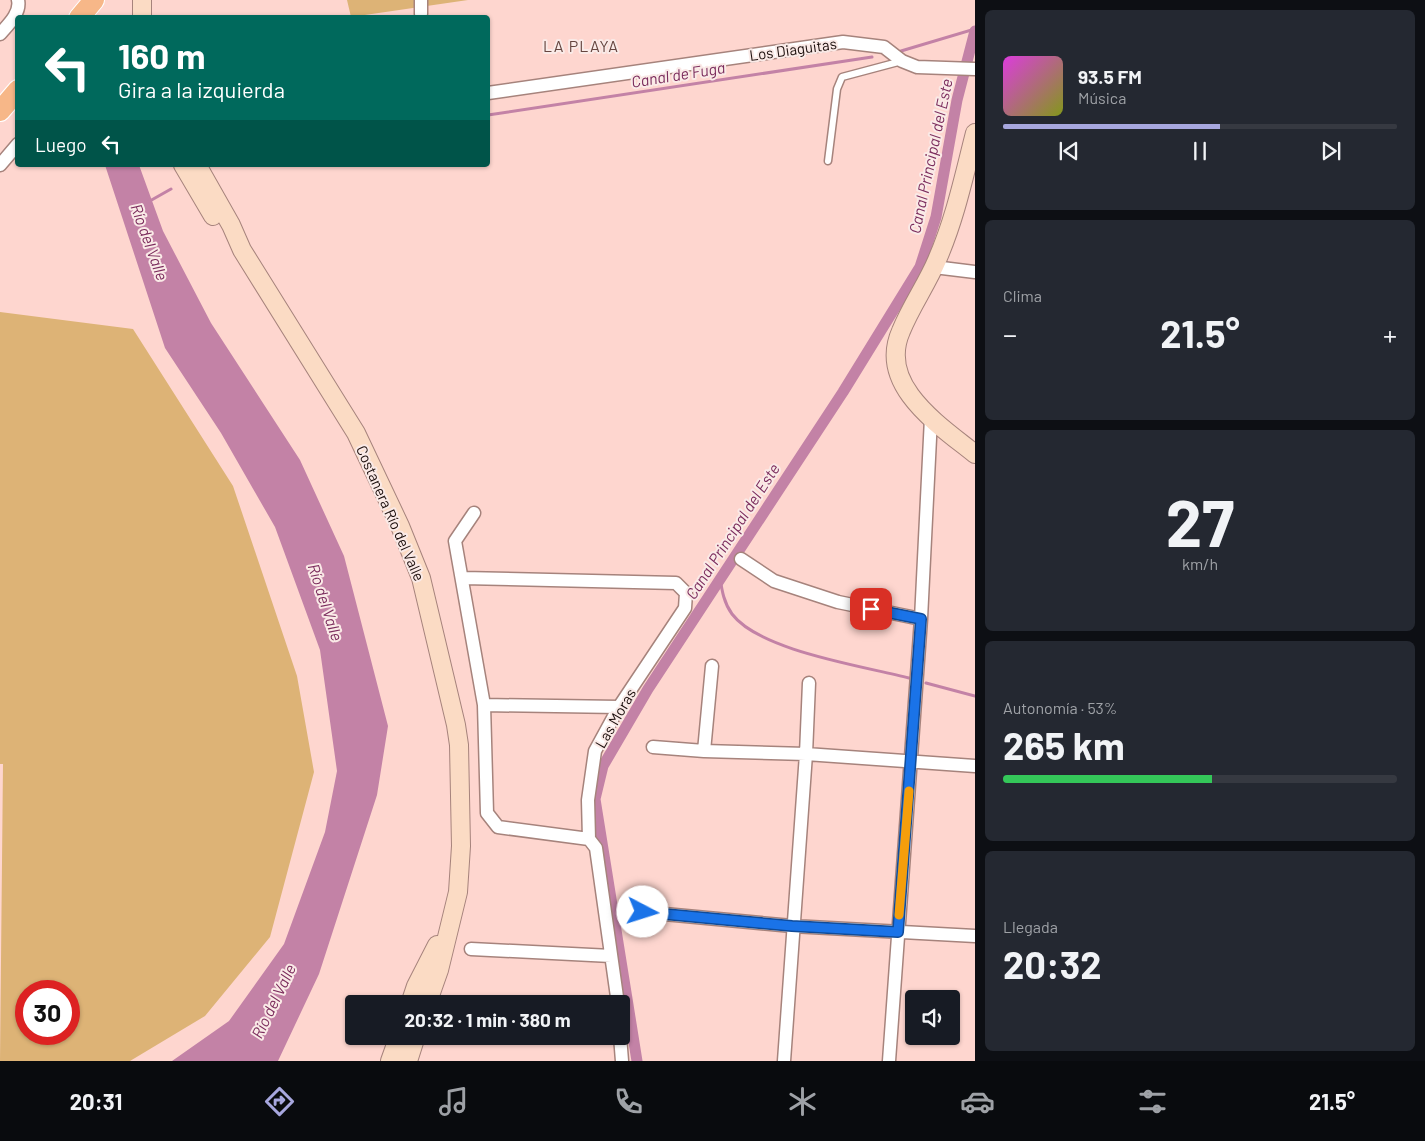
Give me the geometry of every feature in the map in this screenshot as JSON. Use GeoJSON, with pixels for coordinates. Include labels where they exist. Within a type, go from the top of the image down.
{"type":"FeatureCollection","features":[{"type":"Feature","properties":{"kind":"main road"},"geometry":{"type":"LineString","coordinates":[[82,15],[94,0]]}},
{"type":"Feature","properties":{"kind":"main road"},"geometry":{"type":"LineString","coordinates":[[142,0],[142,15]]}},
{"type":"Feature","properties":{"kind":"main road"},"geometry":{"type":"LineString","coordinates":[[0,111],[15,94]]}},
{"type":"Feature","properties":{"kind":"main road"},"geometry":{"type":"LineString","coordinates":[[975,133],[948,236],[900,332],[896,346],[899,376],[908,392],[931,418],[966,439],[975,454]]}},
{"type":"Feature","properties":{"kind":"main road","name":"Costanera Río del Valle"},"geometry":{"type":"LineString","coordinates":[[184,167],[222,230],[242,250]]}},
{"type":"Feature","properties":{"kind":"main road","name":"Costanera Río del Valle"},"geometry":{"type":"LineString","coordinates":[[198,167],[231,225],[242,250],[356,433],[396,518],[421,578],[452,702],[459,745],[460,878],[439,970],[430,995]]}},
{"type":"Feature","properties":{"kind":"main road","name":"Costanera Río del Valle"},"geometry":{"type":"LineString","coordinates":[[413,995],[449,923]]}},
{"type":"Feature","properties":{"kind":"main road"},"geometry":{"type":"LineString","coordinates":[[399,1045],[399,1060]]}},
{"type":"Feature","properties":{"kind":"main road"},"geometry":{"type":"LineString","coordinates":[[399,1060],[410,1045]]}},
{"type":"Feature","properties":{"kind":"street"},"geometry":{"type":"LineString","coordinates":[[16,15],[19,4],[18,0]]}},
{"type":"Feature","properties":{"kind":"street"},"geometry":{"type":"LineString","coordinates":[[421,14],[422,0]]}},
{"type":"Feature","properties":{"kind":"street"},"geometry":{"type":"LineString","coordinates":[[0,34],[15,16]]}},
{"type":"Feature","properties":{"kind":"street","name":"Los Diaguitas"},"geometry":{"type":"LineString","coordinates":[[490,93],[843,42],[884,47],[902,61],[918,67],[974,69]]}},
{"type":"Feature","properties":{"kind":"street"},"geometry":{"type":"LineString","coordinates":[[0,165],[15,148]]}},
{"type":"Feature","properties":{"kind":"street"},"geometry":{"type":"LineString","coordinates":[[934,267],[975,272]]}},
{"type":"Feature","properties":{"kind":"street"},"geometry":{"type":"LineString","coordinates":[[889,1061],[912,762],[931,418]]}},
{"type":"Feature","properties":{"kind":"street"},"geometry":{"type":"LineString","coordinates":[[474,513],[455,541],[484,705],[487,813],[498,828],[589,838]]}},
{"type":"Feature","properties":{"kind":"street"},"geometry":{"type":"LineString","coordinates":[[741,559],[774,581],[838,602],[921,619]]}},
{"type":"Feature","properties":{"kind":"street","name":"Las Moras"},"geometry":{"type":"LineString","coordinates":[[463,578],[676,583],[686,593],[685,608],[619,707],[595,751],[588,800],[589,838],[596,848],[617,995]]}},
{"type":"Feature","properties":{"kind":"street"},"geometry":{"type":"LineString","coordinates":[[704,751],[712,666]]}},
{"type":"Feature","properties":{"kind":"street"},"geometry":{"type":"LineString","coordinates":[[784,1061],[792,926],[806,754],[809,683]]}},
{"type":"Feature","properties":{"kind":"street"},"geometry":{"type":"LineString","coordinates":[[484,705],[619,707]]}},
{"type":"Feature","properties":{"kind":"street"},"geometry":{"type":"LineString","coordinates":[[653,747],[704,751],[806,754],[975,766]]}},
{"type":"Feature","properties":{"kind":"street"},"geometry":{"type":"LineString","coordinates":[[643,912],[792,926],[975,936]]}},
{"type":"Feature","properties":{"kind":"street"},"geometry":{"type":"LineString","coordinates":[[471,949],[611,956]]}},
{"type":"Feature","properties":{"kind":"street"},"geometry":{"type":"LineString","coordinates":[[621,1045],[622,1061]]}},
{"type":"Feature","properties":{"kind":"lane"},"geometry":{"type":"LineString","coordinates":[[828,161],[837,89],[842,77],[902,61]]}},
{"type":"Feature","properties":{"kind":"shaded area"},"geometry":{"type":"Polygon","coordinates":[[[347,0],[468,0],[365,15],[351,15],[347,0]]]}},
{"type":"Feature","properties":{"kind":"shaded area"},"geometry":{"type":"Polygon","coordinates":[[[0,312],[133,329],[233,486],[297,676],[314,772],[270,937],[205,1016],[130,1061],[0,1061],[3,764],[0,764],[0,312]]]}},
{"type":"Feature","properties":{"kind":"water","name":"Río del Valle"},"geometry":{"type":"Polygon","coordinates":[[[106,167],[140,167],[163,231],[211,323],[300,460],[344,556],[388,726],[377,795],[319,974],[278,1061],[172,1061],[229,1021],[284,944],[325,832],[337,771],[320,650],[275,527],[221,433],[165,348],[106,167]]]}},
{"type":"Feature","properties":{"kind":"waterway","name":"Canal de Fuga"},"geometry":{"type":"LineString","coordinates":[[901,51],[975,29]]}},
{"type":"Feature","properties":{"kind":"waterway","name":"Canal Principal del Este"},"geometry":{"type":"LineString","coordinates":[[637,1061],[595,799],[603,766],[648,689],[843,392],[920,267],[936,217],[957,100],[975,31]]}},
{"type":"Feature","properties":{"kind":"waterway","name":"Canal de Fuga"},"geometry":{"type":"LineString","coordinates":[[490,115],[872,57]]}},
{"type":"Feature","properties":{"kind":"waterway","name":"Canal de Fuga"},"geometry":{"type":"LineString","coordinates":[[148,202],[171,189]]}},
{"type":"Feature","properties":{"kind":"waterway"},"geometry":{"type":"LineString","coordinates":[[720,578],[729,610],[746,627],[765,638],[814,655],[909,678]]}},
{"type":"Feature","properties":{"kind":"waterway"},"geometry":{"type":"LineString","coordinates":[[926,683],[975,696]]}},
{"type":"Feature","properties":{"kind":"slow traffic"},"geometry":{"type":"LineString","coordinates":[[899,915],[909,791]]}},
{"type":"Feature","properties":{"kind":"district","name":"LA PLAYA"},"geometry":{"type":"Point","coordinates":[581,45]}},
{"type":"Feature","properties":{"kind":"route"},"geometry":{"type":"LineString","coordinates":[[643,912],[792,926],[898,932],[912,762],[921,619],[871,609]]}}]}
